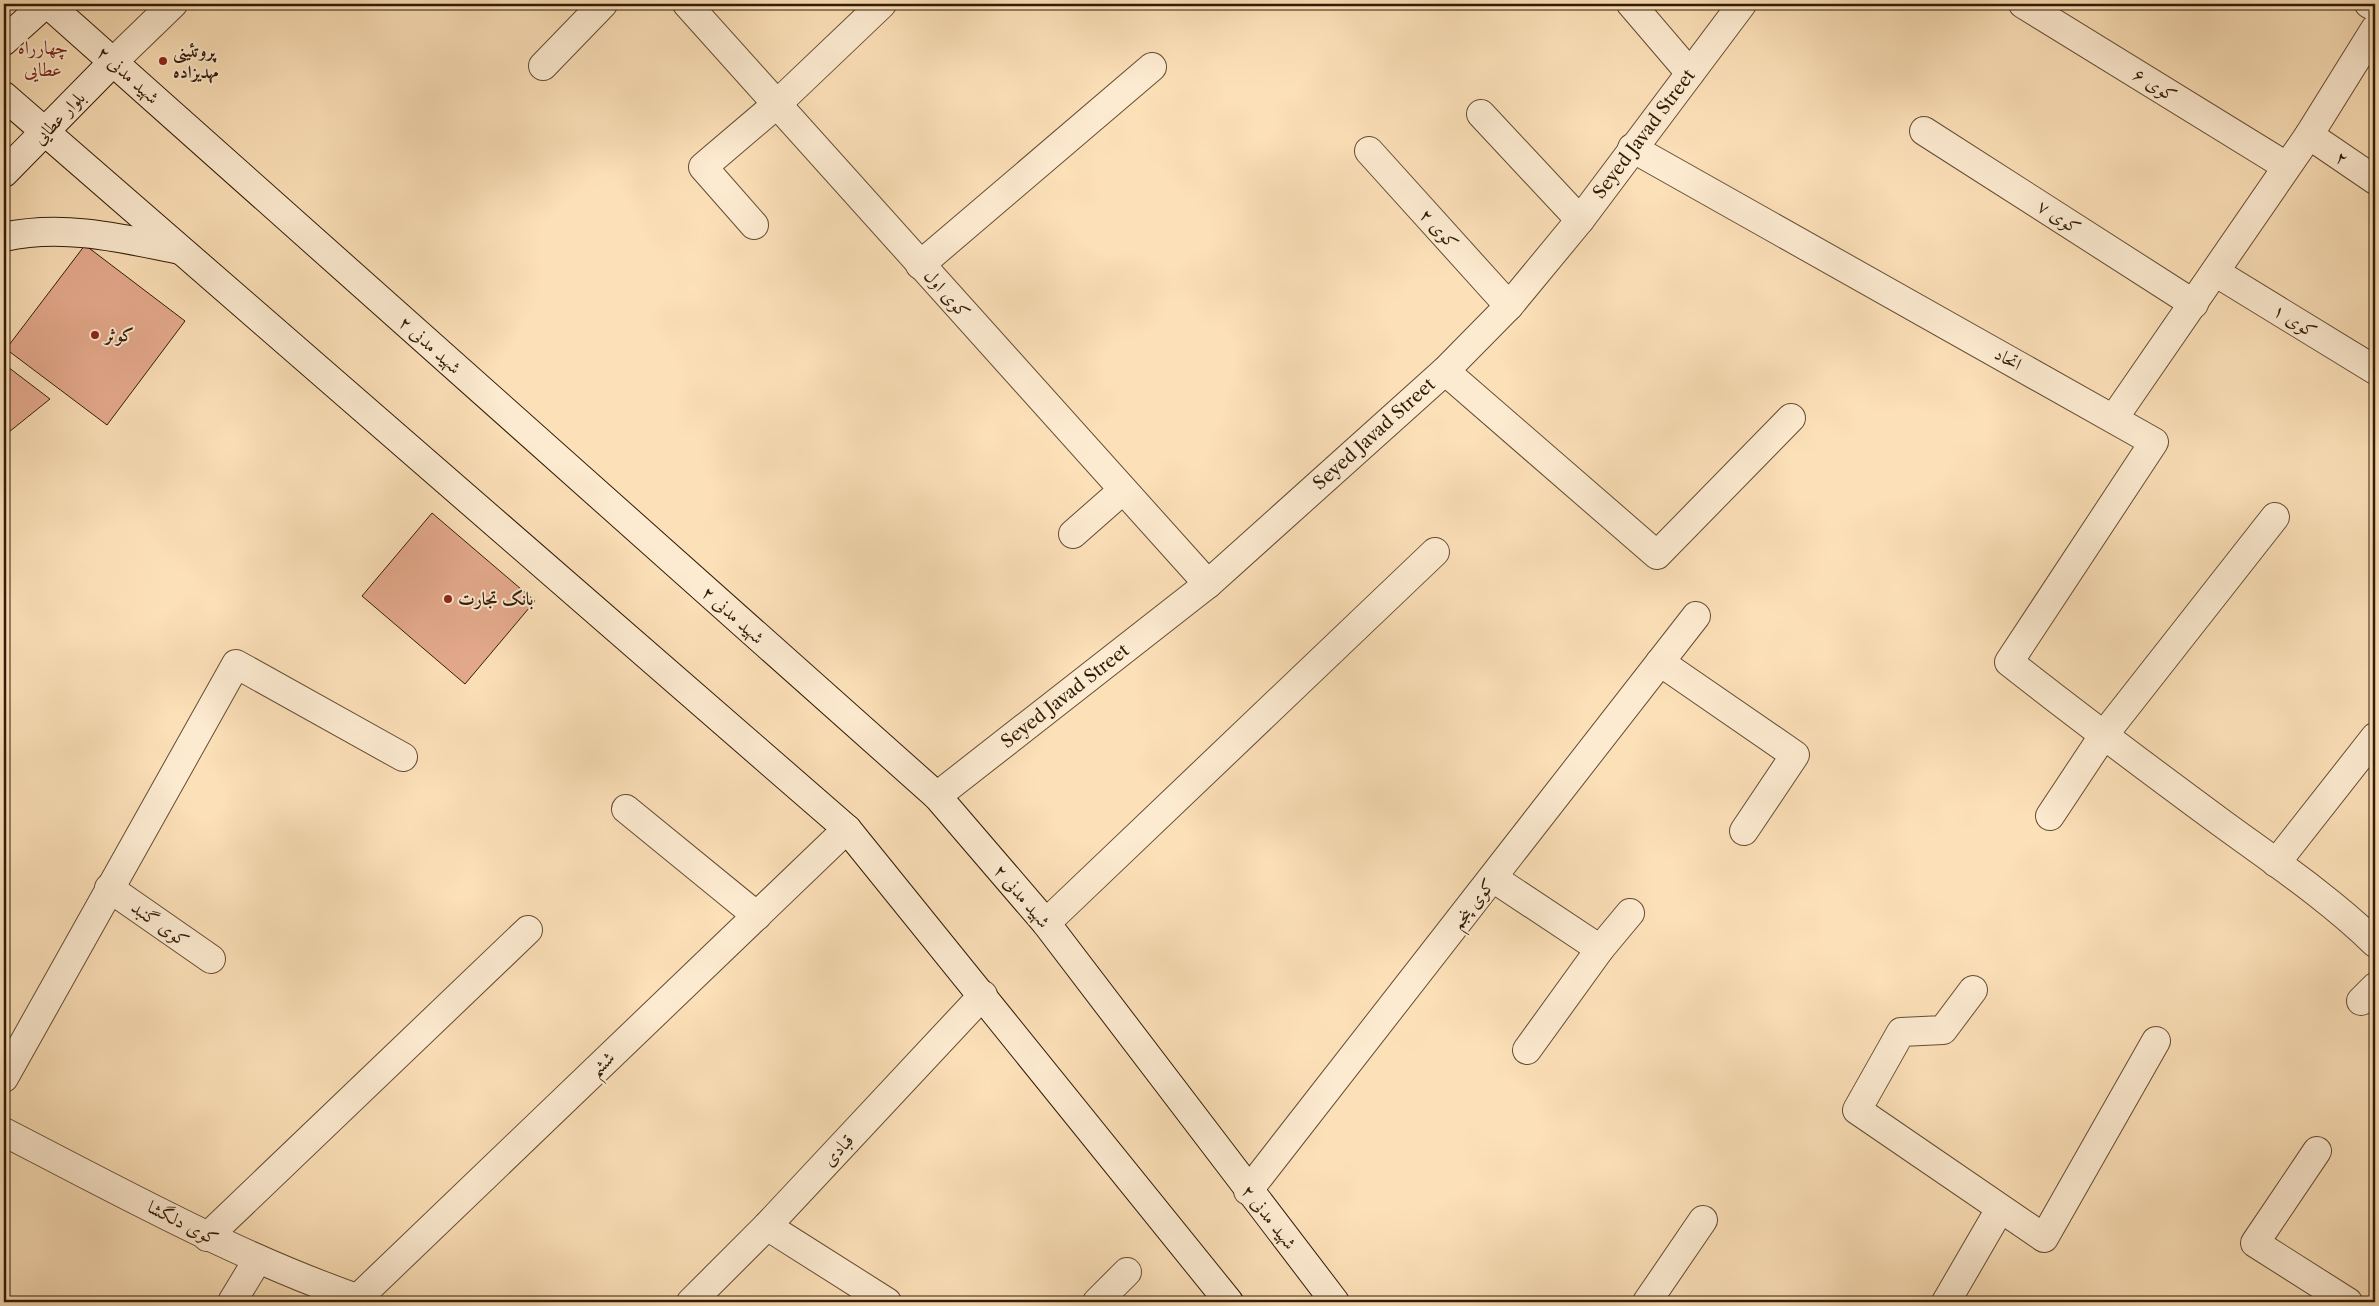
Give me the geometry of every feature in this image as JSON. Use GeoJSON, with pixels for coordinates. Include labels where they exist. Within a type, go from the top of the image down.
{"type":"FeatureCollection","features":[{"type":"Feature","properties":{"kind":"street"},"geometry":{"type":"LineString","coordinates":[[4,42],[47,4]]}},
{"type":"Feature","properties":{"kind":"street","name":"شهید مدنی ۲"},"geometry":{"type":"LineString","coordinates":[[47,4],[937,796],[1046,924],[1248,1191],[1336,1302]]}},
{"type":"Feature","properties":{"kind":"street","name":"بلوار عطایی"},"geometry":{"type":"LineString","coordinates":[[4,173],[173,4]]}},
{"type":"Feature","properties":{"kind":"street"},"geometry":{"type":"LineString","coordinates":[[544,66],[603,4]]}},
{"type":"Feature","properties":{"kind":"street","name":"کوی اول"},"geometry":{"type":"LineString","coordinates":[[687,4],[1208,584]]}},
{"type":"Feature","properties":{"kind":"street"},"geometry":{"type":"LineString","coordinates":[[754,225],[703,167],[777,104],[882,4]]}},
{"type":"Feature","properties":{"kind":"street"},"geometry":{"type":"LineString","coordinates":[[1631,4],[1690,73]]}},
{"type":"Feature","properties":{"kind":"street","name":"Seyed Javad Street"},"geometry":{"type":"LineString","coordinates":[[937,796],[1208,584],[1445,371],[1509,306],[1580,220],[1632,148],[1742,4]]}},
{"type":"Feature","properties":{"kind":"street","name":"کوی ۶"},"geometry":{"type":"LineString","coordinates":[[2023,4],[2286,166]]}},
{"type":"Feature","properties":{"kind":"street"},"geometry":{"type":"LineString","coordinates":[[2369,4],[2375,7]]}},
{"type":"Feature","properties":{"kind":"street"},"geometry":{"type":"LineString","coordinates":[[2114,418],[2309,135],[2375,29]]}},
{"type":"Feature","properties":{"kind":"street"},"geometry":{"type":"LineString","coordinates":[[920,264],[1152,67]]}},
{"type":"Feature","properties":{"kind":"street"},"geometry":{"type":"LineString","coordinates":[[4,96],[847,829],[1230,1302]]}},
{"type":"Feature","properties":{"kind":"street"},"geometry":{"type":"LineString","coordinates":[[1481,114],[1580,220]]}},
{"type":"Feature","properties":{"kind":"street","name":"کوی ۷"},"geometry":{"type":"LineString","coordinates":[[1924,131],[2194,304]]}},
{"type":"Feature","properties":{"kind":"street","name":"۲"},"geometry":{"type":"LineString","coordinates":[[2309,135],[2375,180]]}},
{"type":"Feature","properties":{"kind":"street","name":"اتحاد"},"geometry":{"type":"LineString","coordinates":[[1632,148],[2154,442],[2009,662],[2103,736]]}},
{"type":"Feature","properties":{"kind":"street","name":"کوی ۲"},"geometry":{"type":"LineString","coordinates":[[1369,151],[1509,306]]}},
{"type":"Feature","properties":{"kind":"street"},"geometry":{"type":"LineString","coordinates":[[4,237],[49,230],[99,234],[180,250]]}},
{"type":"Feature","properties":{"kind":"street","name":"کوی ۱"},"geometry":{"type":"LineString","coordinates":[[2215,272],[2375,370]]}},
{"type":"Feature","properties":{"kind":"street"},"geometry":{"type":"LineString","coordinates":[[1445,371],[1657,555],[1791,418]]}},
{"type":"Feature","properties":{"kind":"street"},"geometry":{"type":"LineString","coordinates":[[1073,534],[1123,490]]}},
{"type":"Feature","properties":{"kind":"street"},"geometry":{"type":"LineString","coordinates":[[2050,816],[2103,736],[2275,517]]}},
{"type":"Feature","properties":{"kind":"street"},"geometry":{"type":"LineString","coordinates":[[1046,924],[1435,552]]}},
{"type":"Feature","properties":{"kind":"street","name":"کوی پنجم"},"geometry":{"type":"LineString","coordinates":[[1248,1191],[1696,616]]}},
{"type":"Feature","properties":{"kind":"street"},"geometry":{"type":"LineString","coordinates":[[1660,662],[1795,756],[1744,830]]}},
{"type":"Feature","properties":{"kind":"street"},"geometry":{"type":"LineString","coordinates":[[4,1078],[236,664],[403,757]]}},
{"type":"Feature","properties":{"kind":"street"},"geometry":{"type":"LineString","coordinates":[[2103,736],[2276,863],[2371,929]]}},
{"type":"Feature","properties":{"kind":"street"},"geometry":{"type":"LineString","coordinates":[[2276,863],[2375,737]]}},
{"type":"Feature","properties":{"kind":"street"},"geometry":{"type":"LineString","coordinates":[[626,809],[757,916]]}},
{"type":"Feature","properties":{"kind":"street","name":"ششم"},"geometry":{"type":"LineString","coordinates":[[363,1300],[847,829]]}},
{"type":"Feature","properties":{"kind":"street"},"geometry":{"type":"LineString","coordinates":[[1493,878],[1600,949]]}},
{"type":"Feature","properties":{"kind":"street","name":"کوی گنبد"},"geometry":{"type":"LineString","coordinates":[[110,888],[211,958]]}},
{"type":"Feature","properties":{"kind":"street"},"geometry":{"type":"LineString","coordinates":[[1527,1050],[1600,949],[1630,913]]}},
{"type":"Feature","properties":{"kind":"street"},"geometry":{"type":"LineString","coordinates":[[207,1236],[528,930]]}},
{"type":"Feature","properties":{"kind":"street"},"geometry":{"type":"LineString","coordinates":[[1973,990],[1943,1030],[1901,1032],[1857,1110],[2044,1238],[2156,1041]]}},
{"type":"Feature","properties":{"kind":"street","name":"قبادی"},"geometry":{"type":"LineString","coordinates":[[691,1302],[767,1226],[983,995]]}},
{"type":"Feature","properties":{"kind":"street","name":"کوی دلگشا"},"geometry":{"type":"LineString","coordinates":[[4,1132],[207,1236],[258,1259],[363,1300]]}},
{"type":"Feature","properties":{"kind":"street"},"geometry":{"type":"LineString","coordinates":[[2317,1152],[2255,1243],[2348,1302]]}},
{"type":"Feature","properties":{"kind":"street"},"geometry":{"type":"LineString","coordinates":[[1946,1302],[2000,1209]]}},
{"type":"Feature","properties":{"kind":"street"},"geometry":{"type":"LineString","coordinates":[[1647,1302],[1703,1220]]}},
{"type":"Feature","properties":{"kind":"street"},"geometry":{"type":"LineString","coordinates":[[767,1226],[887,1302]]}},
{"type":"Feature","properties":{"kind":"street"},"geometry":{"type":"LineString","coordinates":[[232,1302],[258,1259]]}},
{"type":"Feature","properties":{"kind":"street"},"geometry":{"type":"LineString","coordinates":[[1098,1302],[1127,1272]]}},
{"type":"Feature","properties":{"kind":"building","name":"کوثر"},"geometry":{"type":"Polygon","coordinates":[[[85,245],[185,321],[107,425],[6,349],[85,245]]]}},
{"type":"Feature","properties":{"kind":"building"},"geometry":{"type":"Polygon","coordinates":[[[4,364],[50,399],[4,436],[4,364]]]}},
{"type":"Feature","properties":{"kind":"building","name":"بانک تجارت"},"geometry":{"type":"Polygon","coordinates":[[[432,513],[535,601],[465,684],[362,596],[432,513]]]}},
{"type":"Feature","properties":{"kind":"place","name":"پروتئينی مهديزاده"},"geometry":{"type":"Point","coordinates":[163,61]}},
{"type":"Feature","properties":{"kind":"place","name":"کوثر"},"geometry":{"type":"Point","coordinates":[95,335]}},
{"type":"Feature","properties":{"kind":"place","name":"بانک تجارت"},"geometry":{"type":"Point","coordinates":[448,599]}},
{"type":"Feature","properties":{"kind":"district","name":"چهارراه عطایی"},"geometry":{"type":"Point","coordinates":[43,58]}}]}
